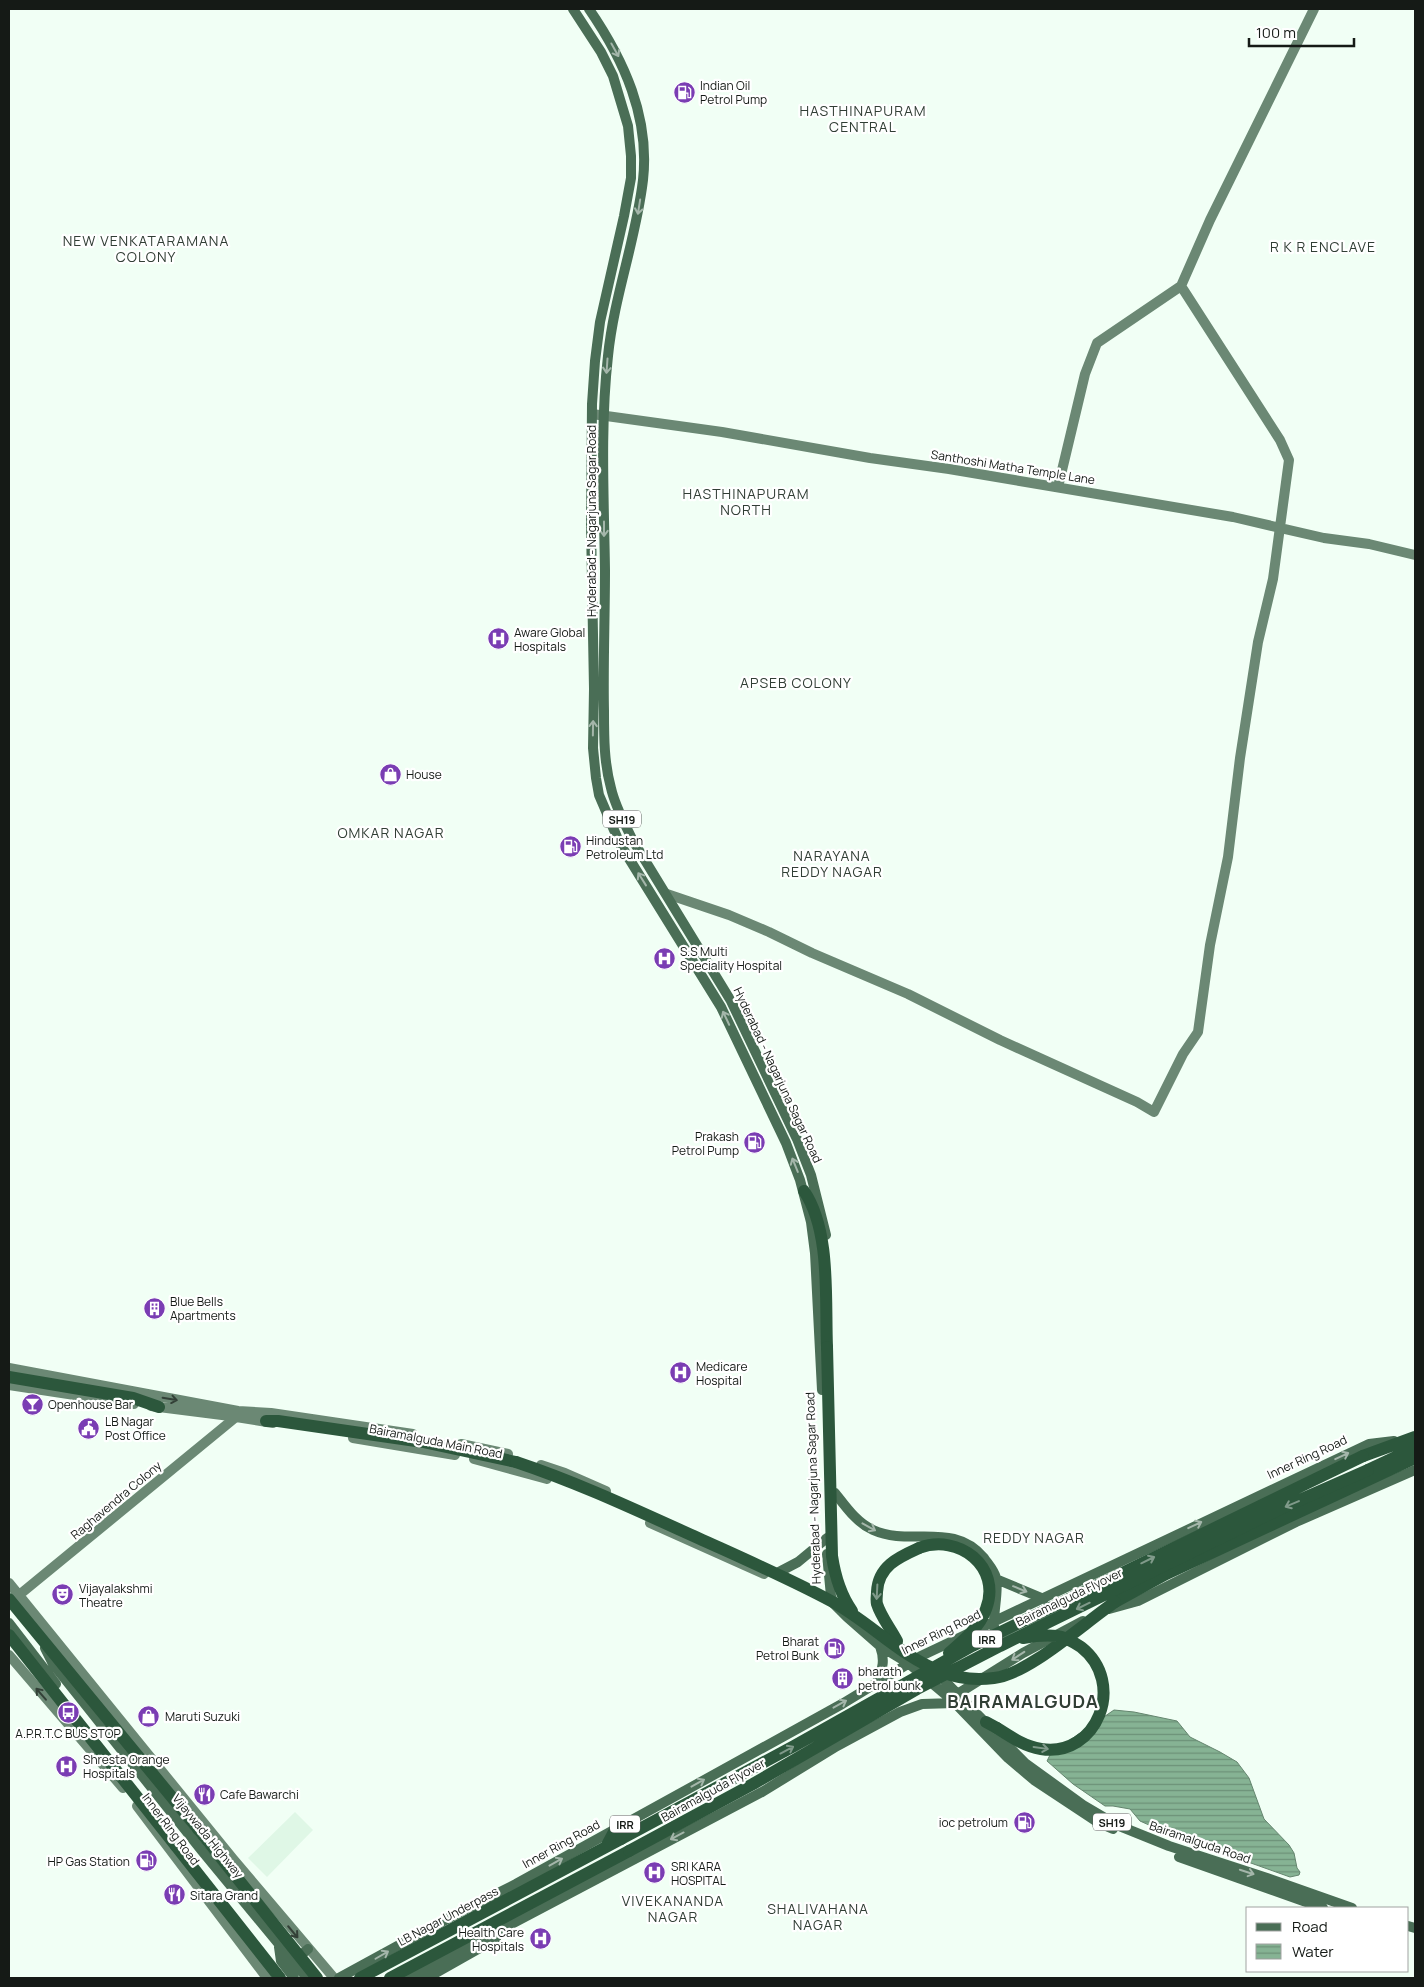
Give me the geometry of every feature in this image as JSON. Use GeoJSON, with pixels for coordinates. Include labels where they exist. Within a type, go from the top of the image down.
{"type":"FeatureCollection","features":[{"type":"Feature","properties":{"kind":"highway"},"geometry":{"type":"LineString","coordinates":[[804,1191],[813,1203],[817,1215],[822,1246],[827,1346],[832,1556],[839,1587],[844,1600],[849,1605],[912,1657],[943,1673],[978,1679],[997,1678],[1014,1672],[1030,1664],[1098,1613],[1137,1589],[1414,1448]]}},
{"type":"Feature","properties":{"kind":"highway"},"geometry":{"type":"LineString","coordinates":[[9,1377],[133,1398],[159,1407]]}},
{"type":"Feature","properties":{"kind":"highway"},"geometry":{"type":"LineString","coordinates":[[266,1421],[278,1421],[423,1442],[516,1462],[604,1495],[811,1590],[849,1605]]}},
{"type":"Feature","properties":{"kind":"highway","name":"Bairamalguda Flyover"},"geometry":{"type":"LineString","coordinates":[[606,1847],[618,1834],[794,1746],[939,1664],[1363,1456],[1414,1448]]}},
{"type":"Feature","properties":{"kind":"highway","name":"Bairamalguda Flyover"},"geometry":{"type":"LineString","coordinates":[[528,1904],[612,1860],[629,1856],[917,1689],[1011,1640],[1286,1506],[1414,1448]]}},
{"type":"Feature","properties":{"kind":"highway"},"geometry":{"type":"LineString","coordinates":[[897,1641],[877,1602],[878,1585],[887,1566],[899,1557],[936,1543],[960,1548],[979,1563],[988,1577],[988,1602],[981,1620],[939,1664]]}},
{"type":"Feature","properties":{"kind":"highway","name":"Vijaywada Highway"},"geometry":{"type":"LineString","coordinates":[[13,1599],[37,1634]]}},
{"type":"Feature","properties":{"kind":"highway"},"geometry":{"type":"LineString","coordinates":[[37,1634],[198,1829],[317,1978]]}},
{"type":"Feature","properties":{"kind":"highway"},"geometry":{"type":"LineString","coordinates":[[9,1635],[176,1846],[286,1969]]}},
{"type":"Feature","properties":{"kind":"highway"},"geometry":{"type":"LineString","coordinates":[[991,1725],[1026,1745],[1043,1749],[1059,1749],[1075,1742],[1088,1732],[1098,1718],[1104,1702],[1104,1685],[1100,1669],[1090,1655],[1077,1644],[1059,1636],[1038,1636],[1011,1640]]}},
{"type":"Feature","properties":{"kind":"highway","name":"Inner Ring Road"},"geometry":{"type":"LineString","coordinates":[[549,1878],[606,1847]]}},
{"type":"Feature","properties":{"kind":"highway"},"geometry":{"type":"LineString","coordinates":[[525,1879],[549,1878]]}},
{"type":"Feature","properties":{"kind":"highway","name":"LB Nagar Underpass"},"geometry":{"type":"LineString","coordinates":[[360,1978],[549,1878]]}},
{"type":"Feature","properties":{"kind":"highway"},"geometry":{"type":"LineString","coordinates":[[521,1918],[528,1904]]}},
{"type":"Feature","properties":{"kind":"highway","name":"IRR"},"geometry":{"type":"LineString","coordinates":[[390,1978],[528,1904]]}},
{"type":"Feature","properties":{"kind":"main road","name":"Hyderabad - Nagarjuna Sagar Road"},"geometry":{"type":"LineString","coordinates":[[573,9],[613,76],[628,126],[632,156],[631,178],[624,216],[600,322],[595,361],[592,414],[593,748],[599,795],[620,844],[721,1007],[786,1143],[804,1191],[811,1222],[817,1273],[827,1538],[832,1600]]}},
{"type":"Feature","properties":{"kind":"main road","name":"Hyderabad - Nagarjuna Sagar Road"},"geometry":{"type":"LineString","coordinates":[[589,9],[615,49],[625,71],[640,115],[644,156],[643,180],[637,219],[612,325],[604,415],[603,676],[605,747],[608,776],[619,813],[632,839],[731,1000],[797,1140],[817,1194],[827,1239],[831,1310],[833,1447],[838,1573],[849,1605]]}},
{"type":"Feature","properties":{"kind":"main road","name":"Inner Ring Road"},"geometry":{"type":"LineString","coordinates":[[339,1978],[458,1913],[618,1834],[921,1656],[1368,1444],[1414,1448]]}},
{"type":"Feature","properties":{"kind":"main road"},"geometry":{"type":"LineString","coordinates":[[409,1978],[581,1887],[629,1856],[762,1792],[837,1746],[897,1713],[922,1704],[957,1698],[995,1671],[1056,1635],[1108,1609],[1138,1601],[1296,1522],[1415,1470]]}},
{"type":"Feature","properties":{"kind":"main road"},"geometry":{"type":"LineString","coordinates":[[835,1493],[858,1520],[874,1531],[894,1535],[951,1538],[967,1543],[980,1554],[991,1567],[996,1579],[994,1622],[995,1671]]}},
{"type":"Feature","properties":{"kind":"main road"},"geometry":{"type":"LineString","coordinates":[[779,1572],[792,1567],[827,1538]]}},
{"type":"Feature","properties":{"kind":"main road"},"geometry":{"type":"LineString","coordinates":[[1092,1574],[1108,1609]]}},
{"type":"Feature","properties":{"kind":"main road"},"geometry":{"type":"LineString","coordinates":[[996,1579],[1044,1599]]}},
{"type":"Feature","properties":{"kind":"main road","name":"SH19"},"geometry":{"type":"LineString","coordinates":[[832,1600],[880,1646],[908,1663]]}},
{"type":"Feature","properties":{"kind":"main road","name":"SH19"},"geometry":{"type":"LineString","coordinates":[[849,1605],[897,1641],[921,1656]]}},
{"type":"Feature","properties":{"kind":"main road","name":"Vijaywada Highway"},"geometry":{"type":"LineString","coordinates":[[9,1622],[239,1917],[236,1936]]}},
{"type":"Feature","properties":{"kind":"main road","name":"Vijaywada Highway"},"geometry":{"type":"LineString","coordinates":[[37,1634],[53,1664],[279,1947],[286,1969],[294,1978]]}},
{"type":"Feature","properties":{"kind":"main road"},"geometry":{"type":"LineString","coordinates":[[880,1646],[884,1657],[884,1667],[878,1681],[890,1686],[898,1697],[897,1713]]}},
{"type":"Feature","properties":{"kind":"main road","name":"Bairamalguda Road"},"geometry":{"type":"LineString","coordinates":[[921,1656],[1008,1758],[1034,1780],[1135,1834],[1266,1882],[1349,1907]]}},
{"type":"Feature","properties":{"kind":"main road","name":"Bairamalguda Road"},"geometry":{"type":"LineString","coordinates":[[908,1663],[991,1725],[1013,1752],[1061,1794]]}},
{"type":"Feature","properties":{"kind":"main road","name":"Bairamalguda Road"},"geometry":{"type":"LineString","coordinates":[[1266,1882],[1321,1907]]}},
{"type":"Feature","properties":{"kind":"main road"},"geometry":{"type":"LineString","coordinates":[[252,1912],[277,1912]]}},
{"type":"Feature","properties":{"kind":"main road"},"geometry":{"type":"LineString","coordinates":[[427,1978],[514,1928],[521,1918]]}},
{"type":"Feature","properties":{"kind":"main road"},"geometry":{"type":"LineString","coordinates":[[273,1978],[308,1949]]}},
{"type":"Feature","properties":{"kind":"main road","name":"Vijaywada Highway"},"geometry":{"type":"LineString","coordinates":[[286,1969],[307,1978]]}},
{"type":"Feature","properties":{"kind":"street"},"geometry":{"type":"LineString","coordinates":[[1058,487],[1085,374],[1097,343],[1181,286],[1210,220],[1314,9]]}},
{"type":"Feature","properties":{"kind":"street"},"geometry":{"type":"LineString","coordinates":[[667,894],[729,914],[908,994],[1000,1040],[1137,1102],[1154,1112],[1184,1054],[1198,1032],[1210,944],[1228,857],[1240,758],[1258,642],[1273,579],[1290,460],[1284,446],[1181,286]]}},
{"type":"Feature","properties":{"kind":"street","name":"Santhoshi Matha Temple Lane"},"geometry":{"type":"LineString","coordinates":[[592,414],[671,424],[870,458],[1058,487],[1233,517],[1324,538],[1369,544],[1415,555]]}},
{"type":"Feature","properties":{"kind":"street"},"geometry":{"type":"LineString","coordinates":[[9,1368],[238,1411],[271,1413],[352,1425],[489,1450],[566,1473],[598,1492],[779,1572],[832,1600],[849,1605]]}},
{"type":"Feature","properties":{"kind":"street","name":"Bairamalguda Main Road"},"geometry":{"type":"LineString","coordinates":[[9,1385],[266,1421],[314,1432],[461,1456],[510,1468],[598,1492],[743,1566],[832,1600]]}},
{"type":"Feature","properties":{"kind":"street","name":"Raghavendra Colony"},"geometry":{"type":"LineString","coordinates":[[13,1599],[236,1417]]}},
{"type":"Feature","properties":{"kind":"street"},"geometry":{"type":"LineString","coordinates":[[9,1583],[13,1599],[334,1978]]}},
{"type":"Feature","properties":{"kind":"street","name":"Inner Ring Road"},"geometry":{"type":"LineString","coordinates":[[9,1655],[124,1790],[267,1978]]}},
{"type":"Feature","properties":{"kind":"shaded area"},"geometry":{"type":"Polygon","coordinates":[[[295,1812],[313,1830],[267,1877],[248,1858],[295,1812]]]}},
{"type":"Feature","properties":{"kind":"water"},"geometry":{"type":"Polygon","coordinates":[[[1114,1710],[1177,1721],[1190,1737],[1237,1762],[1249,1778],[1264,1819],[1289,1845],[1294,1853],[1297,1868],[1300,1872],[1299,1875],[1290,1877],[1192,1842],[1167,1829],[1140,1821],[1130,1809],[1105,1806],[1073,1784],[1047,1761],[1051,1753],[1114,1710]]]}},
{"type":"Feature","properties":{"kind":"place","name":"Indian Oil Petrol Pump"},"geometry":{"type":"Point","coordinates":[684,92]}},
{"type":"Feature","properties":{"kind":"place","name":"Aware Global Hospitals"},"geometry":{"type":"Point","coordinates":[498,639]}},
{"type":"Feature","properties":{"kind":"place","name":"House"},"geometry":{"type":"Point","coordinates":[390,774]}},
{"type":"Feature","properties":{"kind":"place","name":"Hindustan Petroleum Ltd"},"geometry":{"type":"Point","coordinates":[570,847]}},
{"type":"Feature","properties":{"kind":"place","name":"S.S Multi Speciality Hospital"},"geometry":{"type":"Point","coordinates":[664,958]}},
{"type":"Feature","properties":{"kind":"place","name":"Prakash Petrol Pump"},"geometry":{"type":"Point","coordinates":[755,1143]}},
{"type":"Feature","properties":{"kind":"place","name":"Blue Bells Apartments"},"geometry":{"type":"Point","coordinates":[154,1308]}},
{"type":"Feature","properties":{"kind":"place","name":"Medicare Hospital"},"geometry":{"type":"Point","coordinates":[680,1373]}},
{"type":"Feature","properties":{"kind":"place","name":"Openhouse Bar"},"geometry":{"type":"Point","coordinates":[32,1404]}},
{"type":"Feature","properties":{"kind":"place","name":"LB Nagar Post Office"},"geometry":{"type":"Point","coordinates":[89,1428]}},
{"type":"Feature","properties":{"kind":"place","name":"Vijayalakshmi Theatre"},"geometry":{"type":"Point","coordinates":[63,1595]}},
{"type":"Feature","properties":{"kind":"place","name":"Bharat Petrol Bunk"},"geometry":{"type":"Point","coordinates":[835,1648]}},
{"type":"Feature","properties":{"kind":"place","name":"bharath petrol bunk"},"geometry":{"type":"Point","coordinates":[842,1678]}},
{"type":"Feature","properties":{"kind":"place","name":"A.P.R.T.C BUS STOP"},"geometry":{"type":"Point","coordinates":[68,1712]}},
{"type":"Feature","properties":{"kind":"place","name":"Maruti Suzuki"},"geometry":{"type":"Point","coordinates":[149,1716]}},
{"type":"Feature","properties":{"kind":"place","name":"Shresta Orange Hospitals"},"geometry":{"type":"Point","coordinates":[67,1766]}},
{"type":"Feature","properties":{"kind":"place","name":"Cafe Bawarchi"},"geometry":{"type":"Point","coordinates":[204,1794]}},
{"type":"Feature","properties":{"kind":"place","name":"ioc petrolum"},"geometry":{"type":"Point","coordinates":[1024,1822]}},
{"type":"Feature","properties":{"kind":"place","name":"HP Gas Station"},"geometry":{"type":"Point","coordinates":[146,1861]}},
{"type":"Feature","properties":{"kind":"place","name":"SRI KARA HOSPITAL"},"geometry":{"type":"Point","coordinates":[655,1873]}},
{"type":"Feature","properties":{"kind":"place","name":"Sitara Grand"},"geometry":{"type":"Point","coordinates":[174,1895]}},
{"type":"Feature","properties":{"kind":"place","name":"Health Care Hospitals"},"geometry":{"type":"Point","coordinates":[540,1939]}},
{"type":"Feature","properties":{"kind":"district","name":"HASTHINAPURAM CENTRAL"},"geometry":{"type":"Point","coordinates":[863,118]}},
{"type":"Feature","properties":{"kind":"district","name":"R K R ENCLAVE"},"geometry":{"type":"Point","coordinates":[1323,246]}},
{"type":"Feature","properties":{"kind":"district","name":"NEW VENKATARAMANA COLONY"},"geometry":{"type":"Point","coordinates":[146,248]}},
{"type":"Feature","properties":{"kind":"district","name":"HASTHINAPURAM NORTH"},"geometry":{"type":"Point","coordinates":[746,502]}},
{"type":"Feature","properties":{"kind":"district","name":"APSEB COLONY"},"geometry":{"type":"Point","coordinates":[796,682]}},
{"type":"Feature","properties":{"kind":"district","name":"OMKAR NAGAR"},"geometry":{"type":"Point","coordinates":[391,832]}},
{"type":"Feature","properties":{"kind":"district","name":"NARAYANA REDDY NAGAR"},"geometry":{"type":"Point","coordinates":[832,864]}},
{"type":"Feature","properties":{"kind":"district","name":"REDDY NAGAR"},"geometry":{"type":"Point","coordinates":[1034,1537]}},
{"type":"Feature","properties":{"kind":"district","name":"BAIRAMALGUDA"},"geometry":{"type":"Point","coordinates":[1023,1701]}},
{"type":"Feature","properties":{"kind":"district","name":"VIVEKANANDA NAGAR"},"geometry":{"type":"Point","coordinates":[673,1908]}},
{"type":"Feature","properties":{"kind":"district","name":"SHALIVAHANA NAGAR"},"geometry":{"type":"Point","coordinates":[818,1916]}}]}
